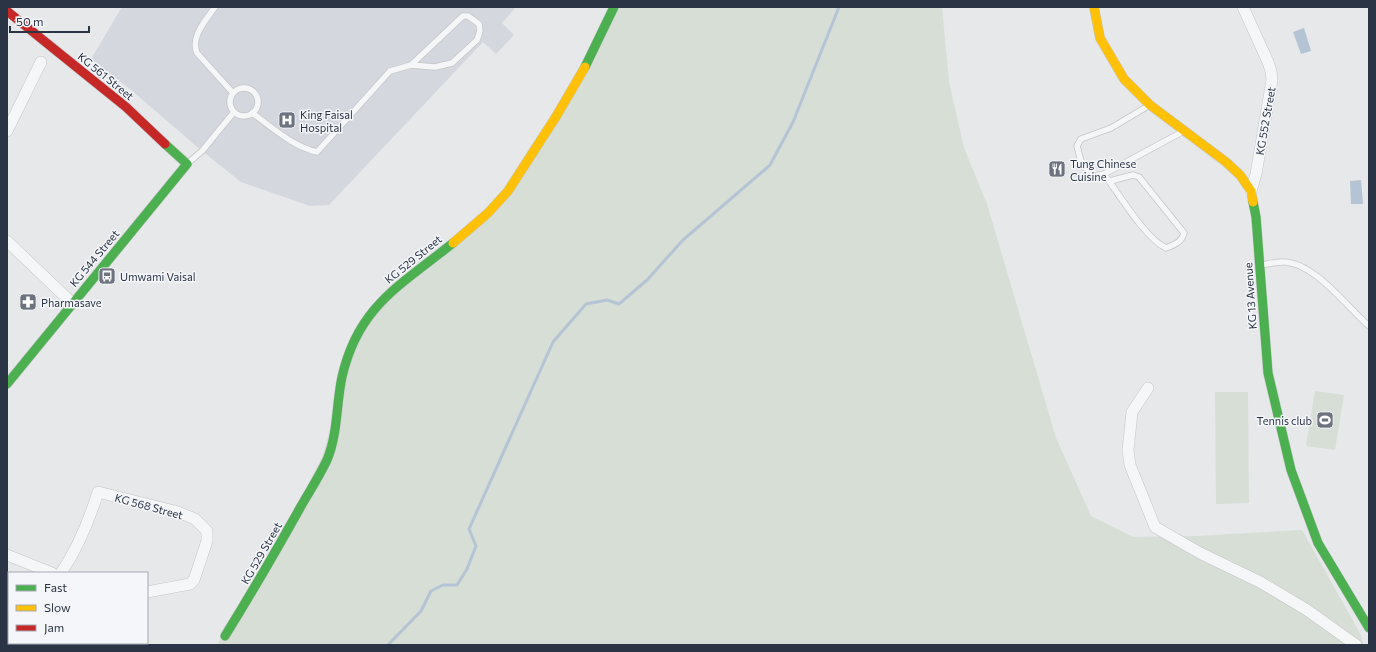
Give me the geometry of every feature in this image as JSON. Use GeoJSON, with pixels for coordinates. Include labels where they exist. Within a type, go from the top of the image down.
{"type":"FeatureCollection","features":[{"type":"Feature","properties":{"kind":"street","name":"KG 529 Street"},"geometry":{"type":"LineString","coordinates":[[225,636],[276,552],[322,470],[330,451],[336,426],[340,385],[345,364],[351,345],[364,322],[381,301],[420,266],[449,246],[489,212],[515,182],[568,100],[605,28],[614,7]]}},
{"type":"Feature","properties":{"kind":"street","name":"KG 13 Avenue"},"geometry":{"type":"LineString","coordinates":[[1094,7],[1100,38],[1124,79],[1150,105],[1226,162],[1240,176],[1251,191],[1256,217],[1261,265],[1268,373],[1297,489],[1318,543],[1369,628]]}},
{"type":"Feature","properties":{"kind":"street","name":"KG 552 Street"},"geometry":{"type":"LineString","coordinates":[[1243,7],[1268,62],[1271,75],[1256,174],[1251,191]]}},
{"type":"Feature","properties":{"kind":"street","name":"KG 561 Street"},"geometry":{"type":"LineString","coordinates":[[7,11],[126,108],[186,164]]}},
{"type":"Feature","properties":{"kind":"street"},"geometry":{"type":"LineString","coordinates":[[7,131],[40,62]]}},
{"type":"Feature","properties":{"kind":"street","name":"KG 544 Street"},"geometry":{"type":"LineString","coordinates":[[7,384],[186,164]]}},
{"type":"Feature","properties":{"kind":"street"},"geometry":{"type":"LineString","coordinates":[[7,241],[73,304]]}},
{"type":"Feature","properties":{"kind":"street"},"geometry":{"type":"LineString","coordinates":[[1148,388],[1132,412],[1128,450],[1130,464],[1155,527],[1200,553],[1267,586],[1307,610],[1356,645]]}},
{"type":"Feature","properties":{"kind":"street","name":"KG 568 Street"},"geometry":{"type":"LineString","coordinates":[[62,572],[71,559],[85,528],[98,492],[178,512],[202,523],[208,531],[207,541],[194,580],[186,586],[170,587],[148,592]]}},
{"type":"Feature","properties":{"kind":"street"},"geometry":{"type":"LineString","coordinates":[[7,556],[49,572]]}},
{"type":"Feature","properties":{"kind":"lane"},"geometry":{"type":"LineString","coordinates":[[215,7],[195,40],[194,46],[197,53],[233,93]]}},
{"type":"Feature","properties":{"kind":"lane"},"geometry":{"type":"LineString","coordinates":[[252,113],[303,149],[317,152],[390,71],[411,66],[435,68],[452,63],[477,40],[480,31],[480,24],[468,16],[463,16],[411,66]]}},
{"type":"Feature","properties":{"kind":"lane"},"geometry":{"type":"LineString","coordinates":[[242,88],[251,89],[255,92],[258,105],[252,113],[243,116],[234,112],[230,104],[233,93],[242,88]]}},
{"type":"Feature","properties":{"kind":"lane"},"geometry":{"type":"LineString","coordinates":[[1150,105],[1111,128],[1081,139],[1077,146],[1082,165],[1094,176],[1104,174],[1184,131]]}},
{"type":"Feature","properties":{"kind":"lane","name":"KG 544 Street"},"geometry":{"type":"LineString","coordinates":[[186,164],[202,151],[234,112]]}},
{"type":"Feature","properties":{"kind":"lane"},"geometry":{"type":"LineString","coordinates":[[1104,174],[1157,244],[1166,248],[1177,244],[1183,238],[1184,233],[1140,177],[1134,174],[1110,181]]}},
{"type":"Feature","properties":{"kind":"lane"},"geometry":{"type":"LineString","coordinates":[[1261,265],[1284,262],[1300,265],[1314,272],[1369,326]]}},
{"type":"Feature","properties":{"kind":"shaded area","name":"King Faisal Hospital"},"geometry":{"type":"Polygon","coordinates":[[[122,7],[516,7],[502,23],[514,35],[496,54],[483,42],[329,205],[310,206],[241,182],[202,151],[130,89],[91,59],[122,7]]]}},
{"type":"Feature","properties":{"kind":"shaded area"},"geometry":{"type":"Polygon","coordinates":[[[618,7],[942,7],[949,82],[964,148],[987,204],[1056,438],[1091,516],[1133,537],[1196,536],[1302,530],[1361,635],[1363,645],[217,645],[280,541],[322,457],[357,339],[395,290],[486,211],[531,160],[618,7]]]}},
{"type":"Feature","properties":{"kind":"shaded area","name":"Tennis club"},"geometry":{"type":"Polygon","coordinates":[[[1315,391],[1344,395],[1335,450],[1306,446],[1315,391]]]}},
{"type":"Feature","properties":{"kind":"shaded area"},"geometry":{"type":"Polygon","coordinates":[[[1215,392],[1248,392],[1249,503],[1216,504],[1215,392]]]}},
{"type":"Feature","properties":{"kind":"water"},"geometry":{"type":"Polygon","coordinates":[[[1304,28],[1311,51],[1301,54],[1293,32],[1304,28]]]}},
{"type":"Feature","properties":{"kind":"water"},"geometry":{"type":"Polygon","coordinates":[[[1361,180],[1363,204],[1351,204],[1350,181],[1361,180]]]}},
{"type":"Feature","properties":{"kind":"waterway"},"geometry":{"type":"LineString","coordinates":[[388,645],[421,611],[431,591],[443,585],[457,585],[467,569],[476,546],[469,529],[553,342],[586,304],[607,300],[619,304],[647,280],[683,240],[770,165],[793,122],[839,7]]}},
{"type":"Feature","properties":{"kind":"traffic: fast"},"geometry":{"type":"LineString","coordinates":[[585,67],[614,7]]}},
{"type":"Feature","properties":{"kind":"traffic: fast"},"geometry":{"type":"LineString","coordinates":[[7,384],[187,164],[165,144]]}},
{"type":"Feature","properties":{"kind":"traffic: fast"},"geometry":{"type":"LineString","coordinates":[[1253,202],[1256,217],[1268,373],[1291,470],[1318,543],[1369,628]]}},
{"type":"Feature","properties":{"kind":"traffic: fast"},"geometry":{"type":"LineString","coordinates":[[225,636],[273,556],[327,460],[331,450],[335,430],[342,377],[349,353],[359,332],[370,314],[384,299],[399,285],[453,243]]}},
{"type":"Feature","properties":{"kind":"traffic: slow"},"geometry":{"type":"LineString","coordinates":[[1094,7],[1100,38],[1124,79],[1150,105],[1226,162],[1240,175],[1251,191],[1253,202]]}},
{"type":"Feature","properties":{"kind":"traffic: slow"},"geometry":{"type":"LineString","coordinates":[[453,243],[488,213],[508,191],[557,115],[585,67]]}},
{"type":"Feature","properties":{"kind":"traffic: jam"},"geometry":{"type":"LineString","coordinates":[[7,11],[126,107],[165,144]]}},
{"type":"Feature","properties":{"kind":"place","name":"King Faisal Hospital"},"geometry":{"type":"Point","coordinates":[287,120]}},
{"type":"Feature","properties":{"kind":"place","name":"Tung Chinese Cuisine"},"geometry":{"type":"Point","coordinates":[1057,169]}},
{"type":"Feature","properties":{"kind":"place","name":"Umwami Vaisal"},"geometry":{"type":"Point","coordinates":[107,276]}},
{"type":"Feature","properties":{"kind":"place","name":"Pharmasave"},"geometry":{"type":"Point","coordinates":[28,302]}},
{"type":"Feature","properties":{"kind":"place","name":"Tennis club"},"geometry":{"type":"Point","coordinates":[1325,420]}}]}
